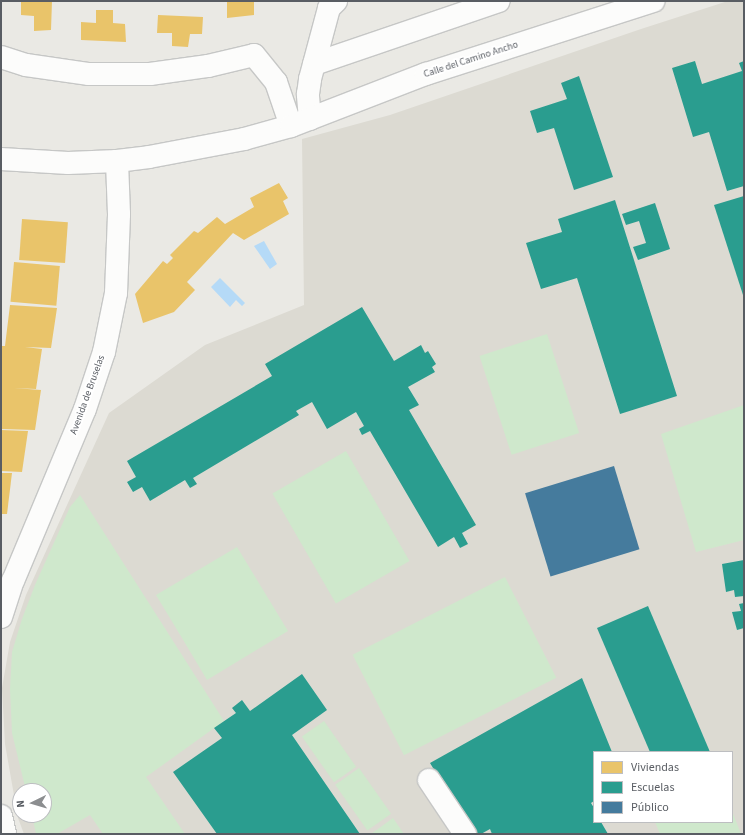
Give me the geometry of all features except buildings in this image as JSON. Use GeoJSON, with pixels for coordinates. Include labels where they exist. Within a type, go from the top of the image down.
{"type":"FeatureCollection","features":[{"type":"Feature","properties":{"kind":"street"},"geometry":{"type":"LineString","coordinates":[[301,123],[314,64],[329,8],[336,1]]}},
{"type":"Feature","properties":{"kind":"street"},"geometry":{"type":"LineString","coordinates":[[314,64],[499,1]]}},
{"type":"Feature","properties":{"kind":"street","name":"Calle del Camino Ancho"},"geometry":{"type":"LineString","coordinates":[[1,159],[68,163],[117,161],[149,157],[244,139],[301,123],[426,74],[654,1]]}},
{"type":"Feature","properties":{"kind":"street"},"geometry":{"type":"LineString","coordinates":[[1,57],[26,65],[89,74],[150,74],[208,66],[254,56],[276,82],[301,123]]}},
{"type":"Feature","properties":{"kind":"street","name":"Avenida de Bruselas"},"geometry":{"type":"LineString","coordinates":[[1,617],[13,581],[85,409],[104,352],[116,293],[119,214],[117,161]]}},
{"type":"Feature","properties":{"kind":"street"},"geometry":{"type":"LineString","coordinates":[[429,780],[465,834]]}},
{"type":"Feature","properties":{"kind":"street"},"geometry":{"type":"LineString","coordinates":[[1,816],[5,834]]}},
{"type":"Feature","properties":{"kind":"shaded area"},"geometry":{"type":"Polygon","coordinates":[[[728,1],[744,1],[744,834],[24,834],[20,823],[52,823],[52,783],[12,784],[5,744],[2,688],[10,642],[26,595],[109,413],[205,345],[304,305],[302,139],[390,115],[641,29],[728,1]]]}},
{"type":"Feature","properties":{"kind":"green space"},"geometry":{"type":"Polygon","coordinates":[[[547,334],[579,433],[512,455],[479,356],[547,334]]]}},
{"type":"Feature","properties":{"kind":"green space"},"geometry":{"type":"Polygon","coordinates":[[[744,405],[744,540],[696,552],[661,434],[744,405]]]}},
{"type":"Feature","properties":{"kind":"green space"},"geometry":{"type":"Polygon","coordinates":[[[346,451],[410,561],[336,603],[272,494],[346,451]]]}},
{"type":"Feature","properties":{"kind":"green space"},"geometry":{"type":"Polygon","coordinates":[[[80,495],[224,721],[146,777],[185,834],[103,834],[90,815],[57,834],[36,834],[34,823],[52,823],[52,783],[24,783],[12,733],[10,689],[12,652],[22,619],[35,585],[70,507],[80,495]]]}},
{"type":"Feature","properties":{"kind":"green space"},"geometry":{"type":"Polygon","coordinates":[[[237,547],[288,631],[207,680],[156,595],[237,547]]]}},
{"type":"Feature","properties":{"kind":"green space"},"geometry":{"type":"Polygon","coordinates":[[[505,577],[556,678],[404,755],[353,655],[505,577]]]}},
{"type":"Feature","properties":{"kind":"green space"},"geometry":{"type":"Polygon","coordinates":[[[324,721],[356,767],[334,782],[302,736],[324,721]]]}},
{"type":"Feature","properties":{"kind":"green space"},"geometry":{"type":"Polygon","coordinates":[[[359,768],[391,814],[367,831],[335,785],[359,768]]]}},
{"type":"Feature","properties":{"kind":"green space"},"geometry":{"type":"Polygon","coordinates":[[[733,814],[741,834],[660,834],[655,823],[733,823],[733,814]]]}},
{"type":"Feature","properties":{"kind":"green space"},"geometry":{"type":"Polygon","coordinates":[[[393,818],[404,834],[371,834],[393,818]]]}},
{"type":"Feature","properties":{"kind":"water"},"geometry":{"type":"Polygon","coordinates":[[[264,241],[277,264],[270,269],[254,246],[264,241]]]}},
{"type":"Feature","properties":{"kind":"water"},"geometry":{"type":"Polygon","coordinates":[[[220,278],[245,303],[242,306],[236,300],[230,307],[211,287],[220,278]]]}}]}
